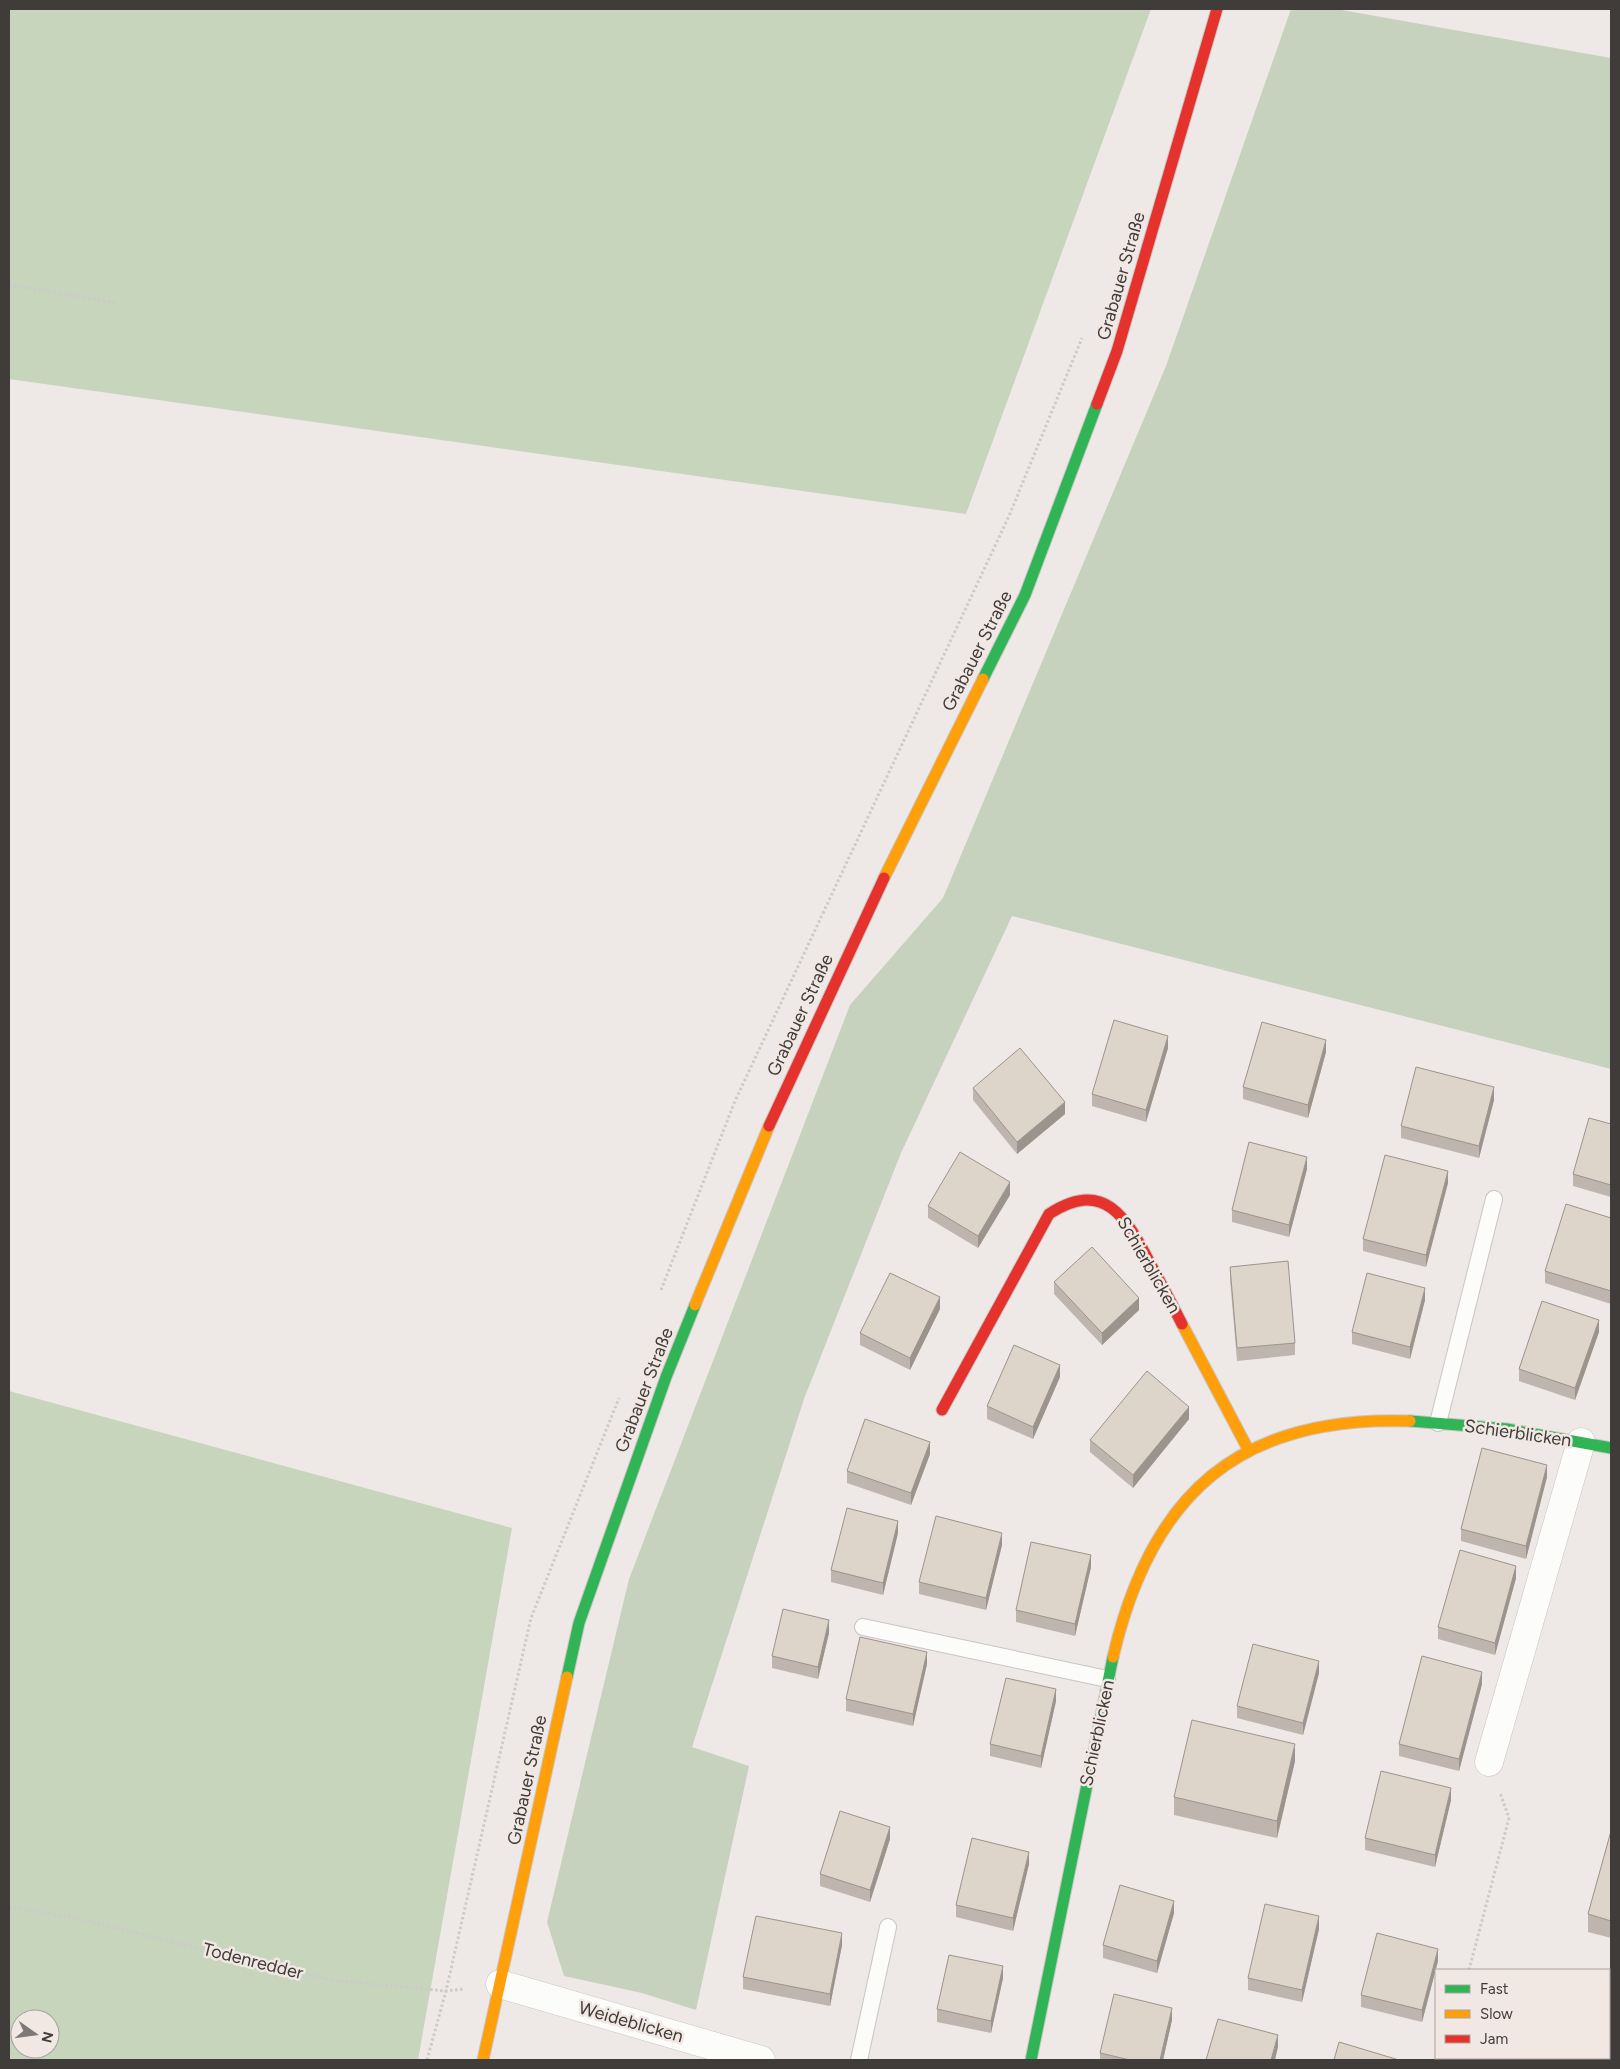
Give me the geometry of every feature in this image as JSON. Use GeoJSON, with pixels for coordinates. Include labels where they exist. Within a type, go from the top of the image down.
{"type":"FeatureCollection","features":[{"type":"Feature","properties":{"kind":"main road","name":"Grabauer Straße"},"geometry":{"type":"LineString","coordinates":[[483,2060],[579,1623],[666,1377],[781,1096],[904,836],[1025,595],[1117,351],[1217,9]]}},
{"type":"Feature","properties":{"kind":"main road","name":"Schierblicken"},"geometry":{"type":"LineString","coordinates":[[942,1410],[1049,1214],[1064,1203],[1080,1199],[1100,1201],[1116,1210],[1137,1238],[1250,1451]]}},
{"type":"Feature","properties":{"kind":"main road","name":"Schierblicken"},"geometry":{"type":"LineString","coordinates":[[1031,2060],[1108,1679],[1132,1590],[1150,1548],[1174,1512],[1210,1477],[1250,1451],[1297,1431],[1363,1421],[1407,1420],[1438,1423],[1581,1442],[1611,1448]]}},
{"type":"Feature","properties":{"kind":"street","name":"Schierblicken"},"geometry":{"type":"LineString","coordinates":[[1489,1762],[1581,1442]]}},
{"type":"Feature","properties":{"kind":"street","name":"Weideblicken"},"geometry":{"type":"LineString","coordinates":[[500,1984],[761,2060]]}},
{"type":"Feature","properties":{"kind":"lane"},"geometry":{"type":"LineString","coordinates":[[1438,1423],[1494,1199]]}},
{"type":"Feature","properties":{"kind":"lane"},"geometry":{"type":"LineString","coordinates":[[863,1627],[1108,1679]]}},
{"type":"Feature","properties":{"kind":"lane"},"geometry":{"type":"LineString","coordinates":[[859,2060],[888,1927]]}},
{"type":"Feature","properties":{"kind":"path"},"geometry":{"type":"LineString","coordinates":[[9,285],[117,303]]}},
{"type":"Feature","properties":{"kind":"path"},"geometry":{"type":"LineString","coordinates":[[1469,1969],[1509,1818],[1489,1762]]}},
{"type":"Feature","properties":{"kind":"path","name":"Todenredder"},"geometry":{"type":"LineString","coordinates":[[9,1907],[70,1917],[330,1980],[446,1991],[500,1984]]}},
{"type":"Feature","properties":{"kind":"green space"},"geometry":{"type":"Polygon","coordinates":[[[9,9],[1151,9],[966,514],[9,379],[9,9]]]}},
{"type":"Feature","properties":{"kind":"green space"},"geometry":{"type":"Polygon","coordinates":[[[1291,9],[1336,9],[1611,58],[1611,1069],[1012,916],[901,1153],[804,1399],[692,1747],[749,1766],[696,2010],[642,1993],[564,1976],[547,1922],[629,1579],[850,1005],[943,898],[1166,366],[1291,9]]]}},
{"type":"Feature","properties":{"kind":"green space"},"geometry":{"type":"Polygon","coordinates":[[[9,1391],[512,1528],[418,2060],[9,2060],[9,1391]]]}},
{"type":"Feature","properties":{"kind":"building"},"geometry":{"type":"Polygon","coordinates":[[[1114,1020],[1168,1036],[1146,1110],[1092,1094],[1114,1020]]]}},
{"type":"Feature","properties":{"kind":"building"},"geometry":{"type":"Polygon","coordinates":[[[1262,1022],[1326,1040],[1308,1105],[1243,1087],[1262,1022]]]}},
{"type":"Feature","properties":{"kind":"building"},"geometry":{"type":"Polygon","coordinates":[[[1020,1048],[1065,1102],[1017,1142],[973,1088],[1020,1048]]]}},
{"type":"Feature","properties":{"kind":"building"},"geometry":{"type":"Polygon","coordinates":[[[1416,1067],[1494,1087],[1479,1146],[1401,1126],[1416,1067]]]}},
{"type":"Feature","properties":{"kind":"building"},"geometry":{"type":"Polygon","coordinates":[[[1589,1118],[1611,1124],[1611,1185],[1573,1174],[1589,1118]]]}},
{"type":"Feature","properties":{"kind":"building"},"geometry":{"type":"Polygon","coordinates":[[[1249,1142],[1307,1157],[1289,1225],[1232,1210],[1249,1142]]]}},
{"type":"Feature","properties":{"kind":"building"},"geometry":{"type":"Polygon","coordinates":[[[960,1152],[1010,1182],[978,1236],[928,1206],[960,1152]]]}},
{"type":"Feature","properties":{"kind":"building"},"geometry":{"type":"Polygon","coordinates":[[[1385,1155],[1448,1171],[1426,1255],[1363,1239],[1385,1155]]]}},
{"type":"Feature","properties":{"kind":"building"},"geometry":{"type":"Polygon","coordinates":[[[1566,1204],[1611,1218],[1611,1291],[1545,1271],[1566,1204]]]}},
{"type":"Feature","properties":{"kind":"building"},"geometry":{"type":"Polygon","coordinates":[[[1092,1247],[1139,1298],[1102,1333],[1054,1282],[1092,1247]]]}},
{"type":"Feature","properties":{"kind":"building"},"geometry":{"type":"Polygon","coordinates":[[[1288,1261],[1295,1343],[1237,1348],[1230,1267],[1288,1261]]]}},
{"type":"Feature","properties":{"kind":"building"},"geometry":{"type":"Polygon","coordinates":[[[890,1273],[940,1297],[910,1358],[860,1333],[890,1273]]]}},
{"type":"Feature","properties":{"kind":"building"},"geometry":{"type":"Polygon","coordinates":[[[1367,1273],[1425,1288],[1410,1347],[1352,1332],[1367,1273]]]}},
{"type":"Feature","properties":{"kind":"building"},"geometry":{"type":"Polygon","coordinates":[[[1542,1301],[1599,1320],[1575,1388],[1519,1369],[1542,1301]]]}},
{"type":"Feature","properties":{"kind":"building"},"geometry":{"type":"Polygon","coordinates":[[[1014,1345],[1060,1365],[1033,1427],[987,1406],[1014,1345]]]}},
{"type":"Feature","properties":{"kind":"building"},"geometry":{"type":"Polygon","coordinates":[[[1147,1371],[1189,1407],[1133,1475],[1090,1440],[1147,1371]]]}},
{"type":"Feature","properties":{"kind":"building"},"geometry":{"type":"Polygon","coordinates":[[[865,1419],[930,1442],[911,1493],[847,1471],[865,1419]]]}},
{"type":"Feature","properties":{"kind":"building"},"geometry":{"type":"Polygon","coordinates":[[[1482,1448],[1547,1465],[1526,1546],[1461,1529],[1482,1448]]]}},
{"type":"Feature","properties":{"kind":"building"},"geometry":{"type":"Polygon","coordinates":[[[847,1508],[898,1521],[883,1583],[831,1570],[847,1508]]]}},
{"type":"Feature","properties":{"kind":"building"},"geometry":{"type":"Polygon","coordinates":[[[936,1516],[1002,1533],[986,1598],[919,1582],[936,1516]]]}},
{"type":"Feature","properties":{"kind":"building"},"geometry":{"type":"Polygon","coordinates":[[[1031,1542],[1091,1555],[1075,1624],[1016,1610],[1031,1542]]]}},
{"type":"Feature","properties":{"kind":"building"},"geometry":{"type":"Polygon","coordinates":[[[1460,1550],[1516,1566],[1495,1643],[1438,1627],[1460,1550]]]}},
{"type":"Feature","properties":{"kind":"building"},"geometry":{"type":"Polygon","coordinates":[[[783,1609],[829,1620],[818,1667],[772,1656],[783,1609]]]}},
{"type":"Feature","properties":{"kind":"building"},"geometry":{"type":"Polygon","coordinates":[[[860,1637],[927,1652],[913,1714],[846,1699],[860,1637]]]}},
{"type":"Feature","properties":{"kind":"building"},"geometry":{"type":"Polygon","coordinates":[[[1253,1644],[1319,1661],[1303,1723],[1237,1706],[1253,1644]]]}},
{"type":"Feature","properties":{"kind":"building"},"geometry":{"type":"Polygon","coordinates":[[[1422,1656],[1482,1672],[1459,1759],[1399,1744],[1422,1656]]]}},
{"type":"Feature","properties":{"kind":"building"},"geometry":{"type":"Polygon","coordinates":[[[1006,1678],[1056,1689],[1041,1756],[990,1744],[1006,1678]]]}},
{"type":"Feature","properties":{"kind":"building"},"geometry":{"type":"Polygon","coordinates":[[[1192,1720],[1295,1744],[1277,1821],[1174,1797],[1192,1720]]]}},
{"type":"Feature","properties":{"kind":"building"},"geometry":{"type":"Polygon","coordinates":[[[1381,1771],[1451,1788],[1435,1855],[1365,1838],[1381,1771]]]}},
{"type":"Feature","properties":{"kind":"building"},"geometry":{"type":"Polygon","coordinates":[[[840,1811],[890,1827],[870,1890],[820,1874],[840,1811]]]}},
{"type":"Feature","properties":{"kind":"building"},"geometry":{"type":"Polygon","coordinates":[[[1611,1831],[1611,1921],[1588,1914],[1611,1831]]]}},
{"type":"Feature","properties":{"kind":"building"},"geometry":{"type":"Polygon","coordinates":[[[972,1838],[1029,1852],[1013,1918],[956,1905],[972,1838]]]}},
{"type":"Feature","properties":{"kind":"building"},"geometry":{"type":"Polygon","coordinates":[[[1120,1885],[1174,1901],[1157,1961],[1103,1945],[1120,1885]]]}},
{"type":"Feature","properties":{"kind":"building"},"geometry":{"type":"Polygon","coordinates":[[[1265,1904],[1319,1916],[1302,1990],[1248,1978],[1265,1904]]]}},
{"type":"Feature","properties":{"kind":"building"},"geometry":{"type":"Polygon","coordinates":[[[756,1916],[842,1933],[830,1994],[743,1977],[756,1916]]]}},
{"type":"Feature","properties":{"kind":"building"},"geometry":{"type":"Polygon","coordinates":[[[1377,1933],[1438,1949],[1422,2010],[1361,1995],[1377,1933]]]}},
{"type":"Feature","properties":{"kind":"building"},"geometry":{"type":"Polygon","coordinates":[[[949,1955],[1003,1966],[991,2021],[937,2009],[949,1955]]]}},
{"type":"Feature","properties":{"kind":"building"},"geometry":{"type":"Polygon","coordinates":[[[1114,1994],[1172,2008],[1160,2060],[1130,2060],[1100,2053],[1114,1994]]]}},
{"type":"Feature","properties":{"kind":"building"},"geometry":{"type":"Polygon","coordinates":[[[1218,2019],[1278,2035],[1271,2060],[1206,2060],[1218,2019]]]}},
{"type":"Feature","properties":{"kind":"building"},"geometry":{"type":"Polygon","coordinates":[[[1339,2042],[1399,2060],[1334,2060],[1339,2042]]]}},
{"type":"Feature","properties":{"kind":"traffic: fast"},"geometry":{"type":"LineString","coordinates":[[983,679],[1025,595],[1097,404]]}},
{"type":"Feature","properties":{"kind":"traffic: fast"},"geometry":{"type":"LineString","coordinates":[[567,1677],[579,1623],[666,1377],[695,1305]]}},
{"type":"Feature","properties":{"kind":"traffic: fast"},"geometry":{"type":"LineString","coordinates":[[1410,1421],[1507,1429],[1611,1448]]}},
{"type":"Feature","properties":{"kind":"traffic: fast"},"geometry":{"type":"LineString","coordinates":[[1031,2060],[1113,1657]]}},
{"type":"Feature","properties":{"kind":"traffic: slow"},"geometry":{"type":"LineString","coordinates":[[884,878],[983,679]]}},
{"type":"Feature","properties":{"kind":"traffic: slow"},"geometry":{"type":"LineString","coordinates":[[695,1305],[769,1126]]}},
{"type":"Feature","properties":{"kind":"traffic: slow"},"geometry":{"type":"LineString","coordinates":[[1182,1324],[1249,1451]]}},
{"type":"Feature","properties":{"kind":"traffic: slow"},"geometry":{"type":"LineString","coordinates":[[1113,1657],[1130,1600],[1151,1551],[1179,1509],[1212,1476],[1251,1450],[1297,1432],[1350,1423],[1410,1421]]}},
{"type":"Feature","properties":{"kind":"traffic: slow"},"geometry":{"type":"LineString","coordinates":[[483,2060],[567,1677]]}},
{"type":"Feature","properties":{"kind":"traffic: jam"},"geometry":{"type":"LineString","coordinates":[[1097,404],[1117,351],[1217,9]]}},
{"type":"Feature","properties":{"kind":"traffic: jam"},"geometry":{"type":"LineString","coordinates":[[769,1126],[884,878]]}},
{"type":"Feature","properties":{"kind":"traffic: jam"},"geometry":{"type":"LineString","coordinates":[[942,1410],[1049,1214],[1068,1204],[1085,1200],[1099,1202],[1111,1208],[1122,1218],[1141,1246],[1182,1324]]}}]}
